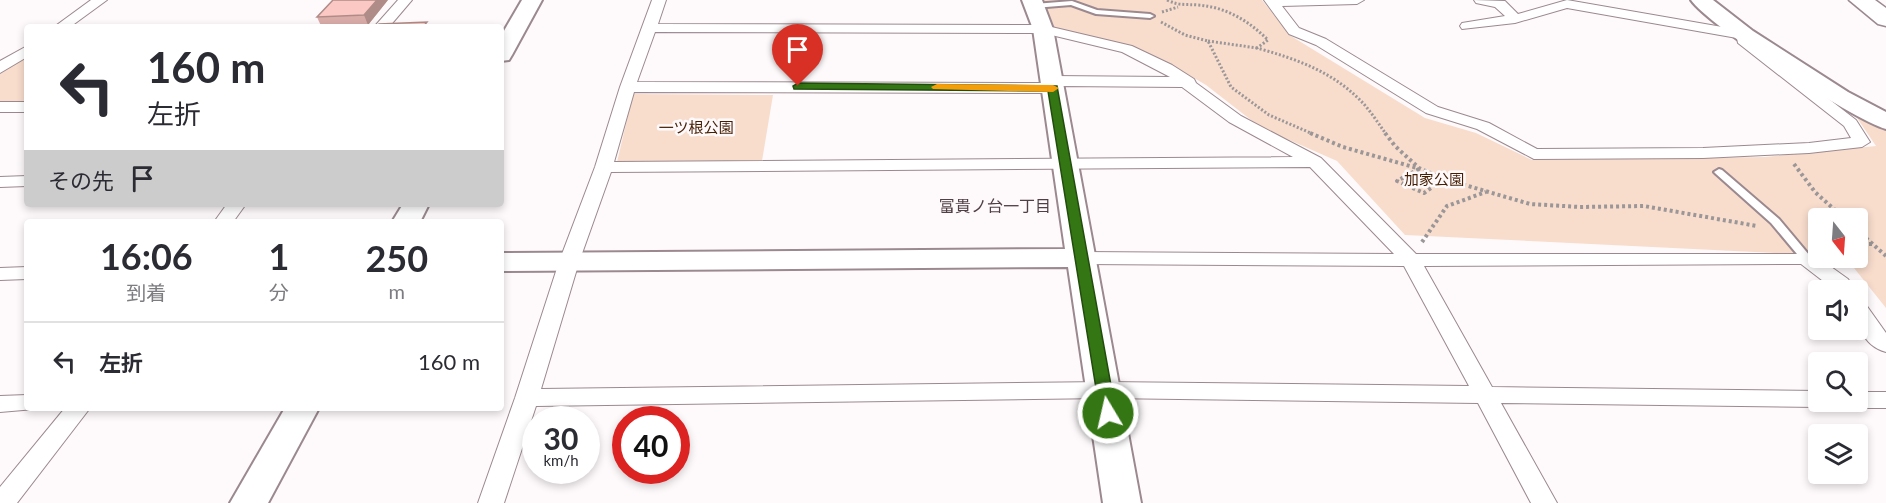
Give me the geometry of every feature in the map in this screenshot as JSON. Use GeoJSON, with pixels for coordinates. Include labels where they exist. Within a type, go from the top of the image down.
{"type":"FeatureCollection","features":[{"type":"Feature","properties":{"kind":"highway"},"geometry":{"type":"LineString","coordinates":[[1860,0],[1886,19]]}},
{"type":"Feature","properties":{"kind":"street"},"geometry":{"type":"LineString","coordinates":[[65,24],[100,0]]}},
{"type":"Feature","properties":{"kind":"street"},"geometry":{"type":"LineString","coordinates":[[384,24],[405,0]]}},
{"type":"Feature","properties":{"kind":"street"},"geometry":{"type":"LineString","coordinates":[[504,50],[532,0]]}},
{"type":"Feature","properties":{"kind":"street"},"geometry":{"type":"LineString","coordinates":[[491,503],[527,398],[569,262],[604,166],[628,87],[651,28],[659,0]]}},
{"type":"Feature","properties":{"kind":"street"},"geometry":{"type":"LineString","coordinates":[[1272,1],[1357,0]]}},
{"type":"Feature","properties":{"kind":"street"},"geometry":{"type":"LineString","coordinates":[[1480,0],[1500,4],[1515,19]]}},
{"type":"Feature","properties":{"kind":"street"},"geometry":{"type":"LineString","coordinates":[[1701,0],[1746,35],[1840,96],[1886,122]]}},
{"type":"Feature","properties":{"kind":"street"},"geometry":{"type":"LineString","coordinates":[[1272,1],[1284,21],[1294,31],[1321,42],[1432,110],[1483,126],[1533,154],[1703,153],[1862,142],[1850,123],[1743,40],[1746,35]]}},
{"type":"Feature","properties":{"kind":"street"},"geometry":{"type":"LineString","coordinates":[[1033,3],[1043,29],[1105,390],[1122,503]]}},
{"type":"Feature","properties":{"kind":"street"},"geometry":{"type":"LineString","coordinates":[[1467,26],[1515,19],[1567,4],[1746,35]]}},
{"type":"Feature","properties":{"kind":"street"},"geometry":{"type":"LineString","coordinates":[[651,28],[1043,29],[1127,49],[1167,68],[1189,82],[1235,119],[1316,162],[1408,256],[1544,503]]}},
{"type":"Feature","properties":{"kind":"street"},"geometry":{"type":"LineString","coordinates":[[0,68],[24,52]]}},
{"type":"Feature","properties":{"kind":"street"},"geometry":{"type":"LineString","coordinates":[[628,87],[1189,82]]}},
{"type":"Feature","properties":{"kind":"street"},"geometry":{"type":"LineString","coordinates":[[0,108],[24,107]]}},
{"type":"Feature","properties":{"kind":"street"},"geometry":{"type":"LineString","coordinates":[[604,166],[1316,162]]}},
{"type":"Feature","properties":{"kind":"street"},"geometry":{"type":"LineString","coordinates":[[0,182],[24,181]]}},
{"type":"Feature","properties":{"kind":"street"},"geometry":{"type":"LineString","coordinates":[[504,262],[1408,256],[1806,258],[1836,280]]}},
{"type":"Feature","properties":{"kind":"street"},"geometry":{"type":"LineString","coordinates":[[0,274],[24,273]]}},
{"type":"Feature","properties":{"kind":"street"},"geometry":{"type":"LineString","coordinates":[[1868,324],[1875,335],[1886,345]]}},
{"type":"Feature","properties":{"kind":"street"},"geometry":{"type":"LineString","coordinates":[[527,398],[1105,390],[1808,399]]}},
{"type":"Feature","properties":{"kind":"street"},"geometry":{"type":"LineString","coordinates":[[1868,400],[1886,400]]}},
{"type":"Feature","properties":{"kind":"street"},"geometry":{"type":"LineString","coordinates":[[0,404],[24,403]]}},
{"type":"Feature","properties":{"kind":"street"},"geometry":{"type":"LineString","coordinates":[[2,503],[76,411]]}},
{"type":"Feature","properties":{"kind":"street"},"geometry":{"type":"LineString","coordinates":[[249,503],[300,411]]}},
{"type":"Feature","properties":{"kind":"lane"},"geometry":{"type":"LineString","coordinates":[[1033,3],[1071,2],[1096,12],[1150,16]]}},
{"type":"Feature","properties":{"kind":"lane"},"geometry":{"type":"LineString","coordinates":[[1719,172],[1774,221],[1806,258]]}},
{"type":"Feature","properties":{"kind":"path"},"geometry":{"type":"LineString","coordinates":[[1167,0],[1179,7],[1198,5],[1233,13],[1254,24],[1268,40],[1257,48]]}},
{"type":"Feature","properties":{"kind":"path"},"geometry":{"type":"LineString","coordinates":[[1150,16],[1185,35],[1208,41],[1257,48],[1297,59],[1330,76],[1361,101],[1395,146],[1419,168]]}},
{"type":"Feature","properties":{"kind":"path"},"geometry":{"type":"LineString","coordinates":[[1208,41],[1231,87],[1269,115],[1344,147],[1419,168],[1444,179],[1530,204],[1580,207],[1644,206],[1739,225]]}},
{"type":"Feature","properties":{"kind":"path"},"geometry":{"type":"LineString","coordinates":[[1783,149],[1815,192],[1833,208]]}},
{"type":"Feature","properties":{"kind":"path"},"geometry":{"type":"LineString","coordinates":[[1419,168],[1397,182],[1424,192],[1444,179]]}},
{"type":"Feature","properties":{"kind":"path"},"geometry":{"type":"LineString","coordinates":[[1408,256],[1424,241],[1447,206],[1486,192]]}},
{"type":"Feature","properties":{"kind":"path"},"geometry":{"type":"LineString","coordinates":[[1868,240],[1886,256]]}},
{"type":"Feature","properties":{"kind":"path"},"geometry":{"type":"LineString","coordinates":[[1868,244],[1873,244]]}},
{"type":"Feature","properties":{"kind":"green space","name":"加家公園"},"geometry":{"type":"Polygon","coordinates":[[[1043,0],[1262,0],[1291,36],[1425,118],[1476,133],[1532,160],[1765,157],[1876,146],[1855,115],[1886,126],[1886,308],[1868,286],[1868,280],[1864,280],[1854,268],[1868,268],[1868,208],[1808,208],[1808,255],[1405,235],[1337,161],[1260,127],[1206,85],[1163,60],[1129,45],[1055,29],[1043,0]]]}},
{"type":"Feature","properties":{"kind":"green space"},"geometry":{"type":"Polygon","coordinates":[[[24,57],[24,102],[0,103],[0,74],[24,57]]]}},
{"type":"Feature","properties":{"kind":"green space","name":"一ツ根公園"},"geometry":{"type":"Polygon","coordinates":[[[633,94],[773,95],[762,161],[617,162],[633,94]]]}},
{"type":"Feature","properties":{"kind":"building"},"geometry":{"type":"Polygon","coordinates":[[[333,0],[377,0],[364,15],[317,17],[333,0]]]}},
{"type":"Feature","properties":{"kind":"building"},"geometry":{"type":"Polygon","coordinates":[[[427,22],[425,24],[379,24],[427,22]]]}},
{"type":"Feature","properties":{"kind":"slow traffic"},"geometry":{"type":"LineString","coordinates":[[937,87],[1053,88]]}},
{"type":"Feature","properties":{"kind":"district","name":"富貴ノ台一丁目"},"geometry":{"type":"Point","coordinates":[995,206]}},
{"type":"Feature","properties":{"kind":"route"},"geometry":{"type":"LineString","coordinates":[[798,86],[1053,88],[1108,413]]}}]}
